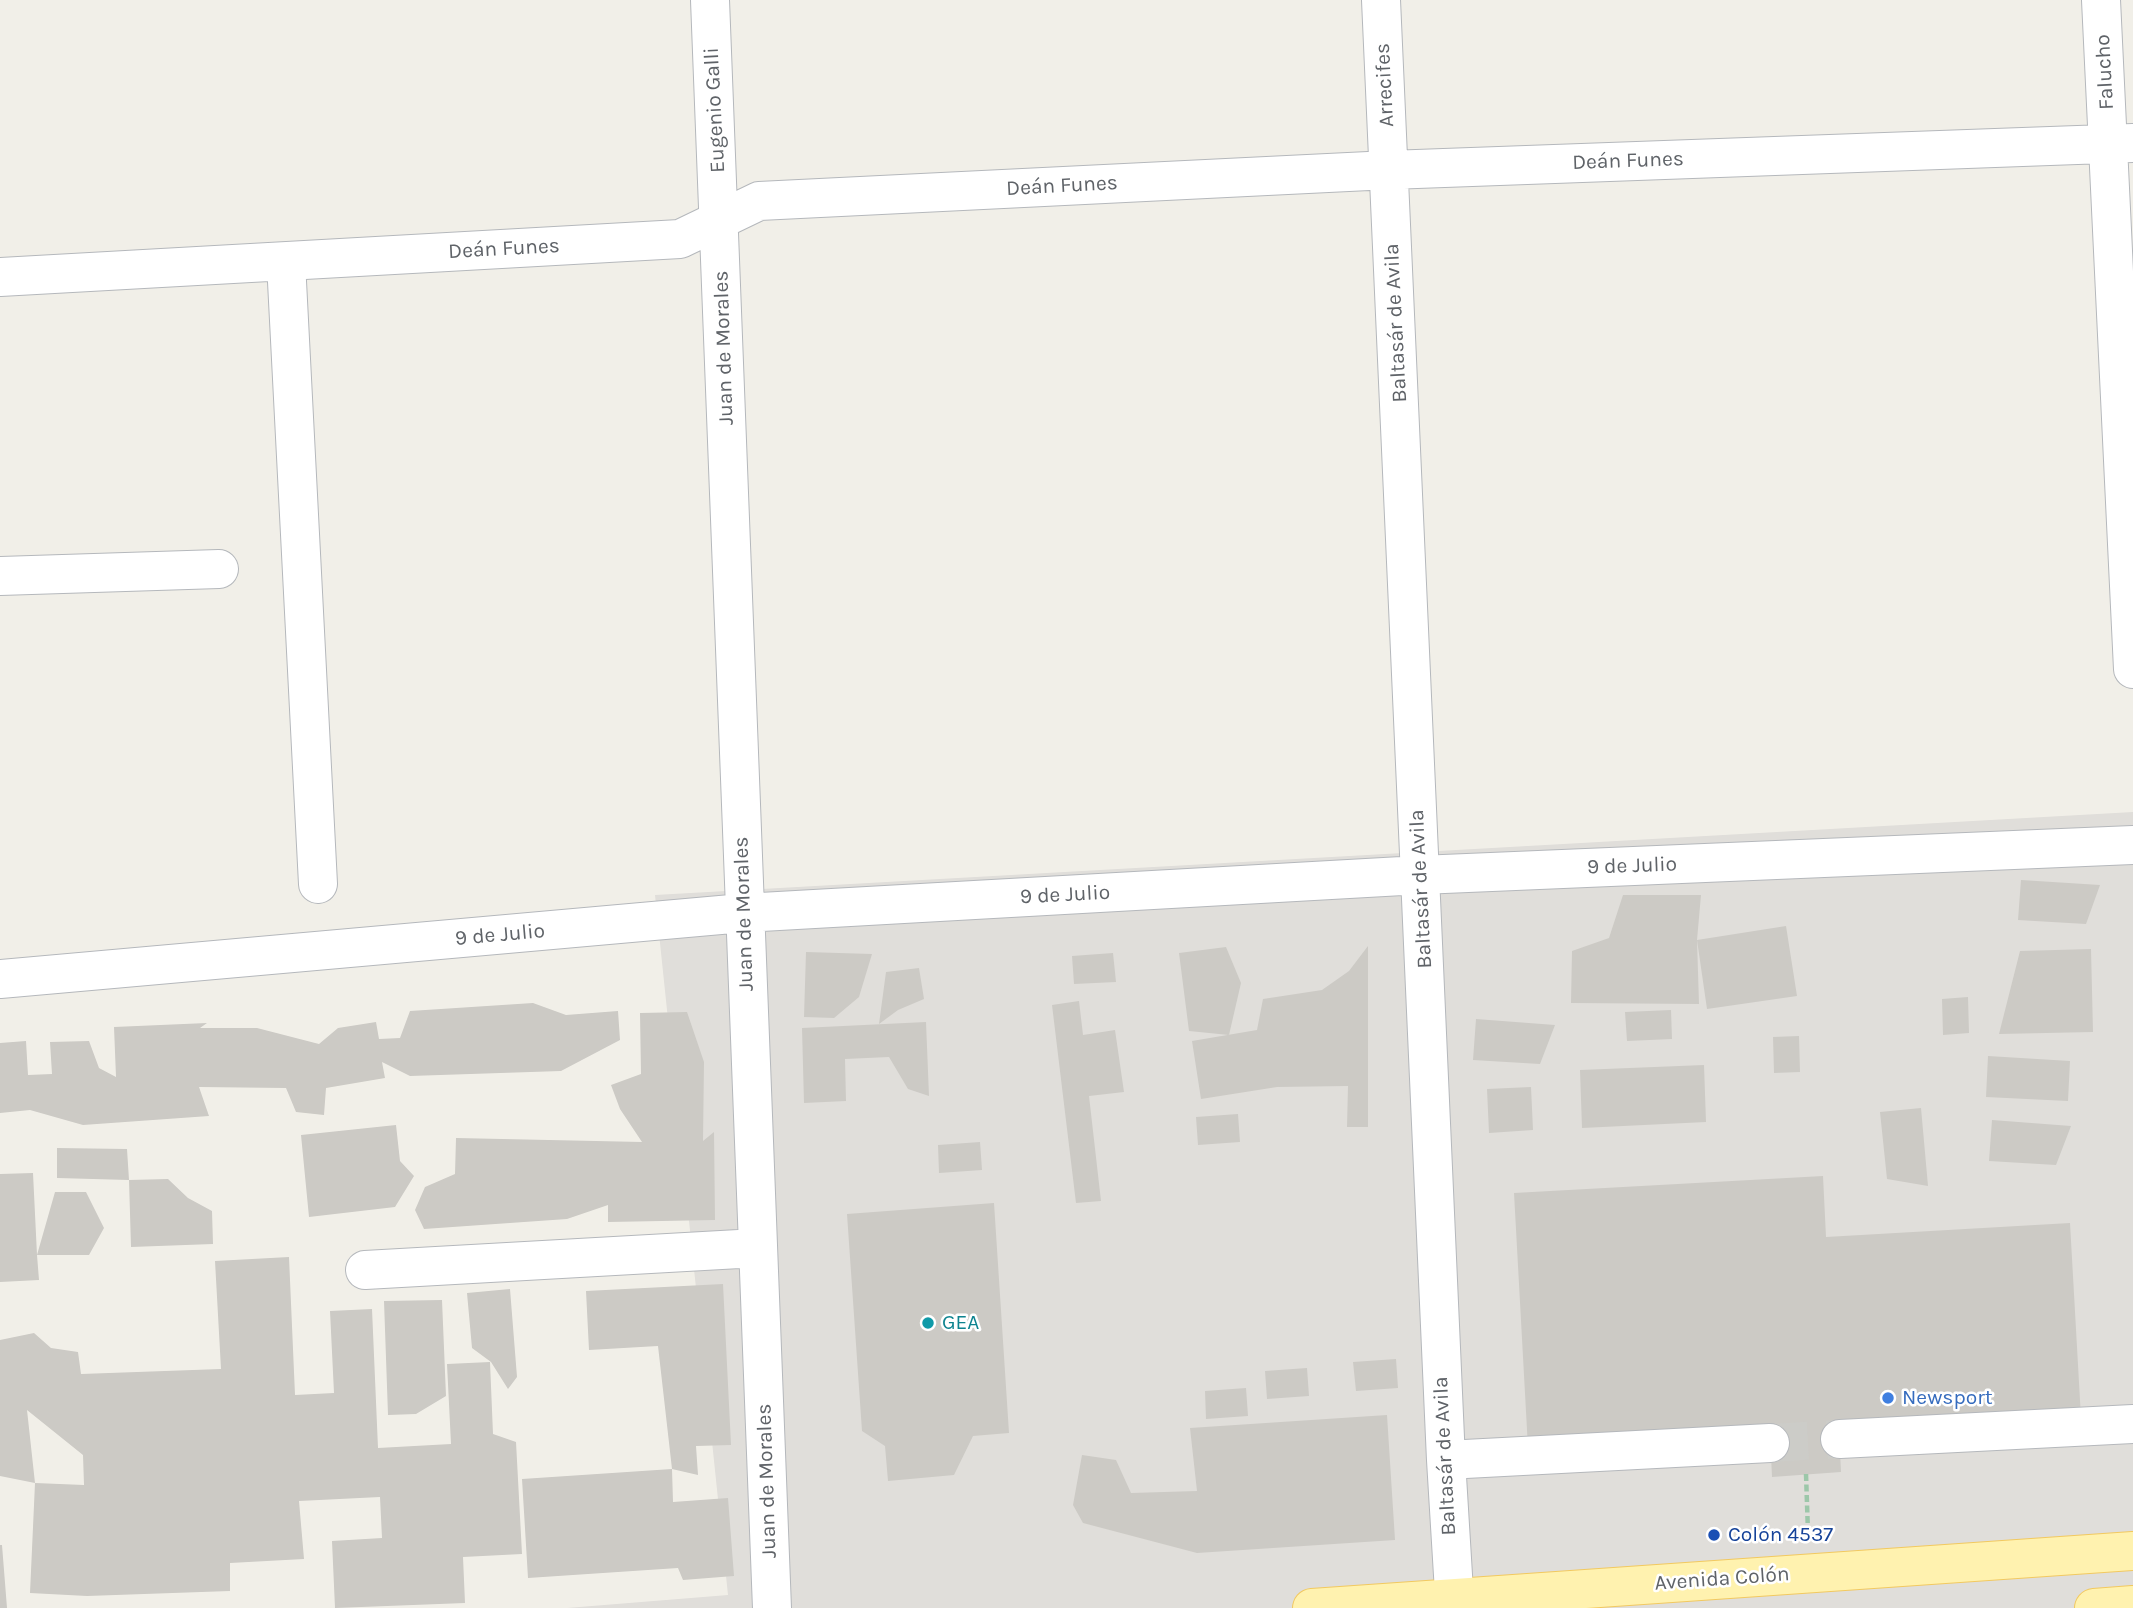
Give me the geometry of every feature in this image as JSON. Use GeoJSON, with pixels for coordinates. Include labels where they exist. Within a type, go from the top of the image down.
{"type":"FeatureCollection","features":[{"type":"Feature","properties":{"kind":"main road","name":"Avenida Colón"},"geometry":{"type":"LineString","coordinates":[[1312,1608],[1453,1603],[1809,1573],[2133,1550]]}},
{"type":"Feature","properties":{"kind":"main road"},"geometry":{"type":"LineString","coordinates":[[2094,1608],[2133,1605]]}},
{"type":"Feature","properties":{"kind":"street","name":"Eugenio Galli"},"geometry":{"type":"LineString","coordinates":[[710,0],[720,221]]}},
{"type":"Feature","properties":{"kind":"street","name":"Arrecifes"},"geometry":{"type":"LineString","coordinates":[[1381,0],[1389,170]]}},
{"type":"Feature","properties":{"kind":"street","name":"Falucho"},"geometry":{"type":"LineString","coordinates":[[2101,0],[2121,143],[2133,669]]}},
{"type":"Feature","properties":{"kind":"street","name":"Deán Funes"},"geometry":{"type":"LineString","coordinates":[[0,277],[680,239],[759,201],[1389,170],[2121,143]]}},
{"type":"Feature","properties":{"kind":"street","name":"Baltasár de Avila"},"geometry":{"type":"LineString","coordinates":[[1389,170],[1453,1603]]}},
{"type":"Feature","properties":{"kind":"street","name":"Juan de Morales"},"geometry":{"type":"LineString","coordinates":[[720,221],[743,913],[772,1608]]}},
{"type":"Feature","properties":{"kind":"street"},"geometry":{"type":"LineString","coordinates":[[286,262],[318,884]]}},
{"type":"Feature","properties":{"kind":"street"},"geometry":{"type":"LineString","coordinates":[[0,576],[219,569]]}},
{"type":"Feature","properties":{"kind":"street","name":"9 de Julio"},"geometry":{"type":"LineString","coordinates":[[0,979],[743,913],[1420,875],[2133,845]]}},
{"type":"Feature","properties":{"kind":"street"},"geometry":{"type":"LineString","coordinates":[[365,1270],[757,1248]]}},
{"type":"Feature","properties":{"kind":"street"},"geometry":{"type":"LineString","coordinates":[[1840,1439],[2133,1424]]}},
{"type":"Feature","properties":{"kind":"street"},"geometry":{"type":"LineString","coordinates":[[1446,1460],[1770,1443]]}},
{"type":"Feature","properties":{"kind":"path"},"geometry":{"type":"LineString","coordinates":[[1806,1475],[1809,1573]]}},
{"type":"Feature","properties":{"kind":"shaded area"},"geometry":{"type":"Polygon","coordinates":[[[2133,812],[2133,1608],[567,1608],[728,1595],[655,895],[2133,812]]]}},
{"type":"Feature","properties":{"kind":"building"},"geometry":{"type":"Polygon","coordinates":[[[2021,880],[2100,885],[2086,924],[2018,920],[2021,880]]]}},
{"type":"Feature","properties":{"kind":"building"},"geometry":{"type":"Polygon","coordinates":[[[1623,895],[1701,895],[1697,940],[1699,1004],[1571,1003],[1572,951],[1609,938],[1623,895]]]}},
{"type":"Feature","properties":{"kind":"building"},"geometry":{"type":"Polygon","coordinates":[[[1786,926],[1797,996],[1707,1009],[1697,940],[1786,926]]]}},
{"type":"Feature","properties":{"kind":"building"},"geometry":{"type":"Polygon","coordinates":[[[1368,946],[1368,1127],[1347,1127],[1348,1086],[1277,1087],[1201,1099],[1192,1041],[1257,1030],[1263,999],[1322,990],[1349,971],[1368,946]]]}},
{"type":"Feature","properties":{"kind":"building"},"geometry":{"type":"Polygon","coordinates":[[[1226,947],[1241,983],[1229,1035],[1189,1031],[1179,953],[1226,947]]]}},
{"type":"Feature","properties":{"kind":"building"},"geometry":{"type":"Polygon","coordinates":[[[2091,949],[2093,1032],[1999,1034],[2020,951],[2091,949]]]}},
{"type":"Feature","properties":{"kind":"building"},"geometry":{"type":"Polygon","coordinates":[[[806,952],[872,954],[859,997],[834,1018],[804,1017],[806,952]]]}},
{"type":"Feature","properties":{"kind":"building"},"geometry":{"type":"Polygon","coordinates":[[[1113,953],[1116,982],[1074,984],[1072,956],[1113,953]]]}},
{"type":"Feature","properties":{"kind":"building"},"geometry":{"type":"Polygon","coordinates":[[[919,968],[924,999],[898,1010],[879,1024],[886,972],[919,968]]]}},
{"type":"Feature","properties":{"kind":"building"},"geometry":{"type":"Polygon","coordinates":[[[1968,997],[1969,1033],[1943,1035],[1942,999],[1968,997]]]}},
{"type":"Feature","properties":{"kind":"building"},"geometry":{"type":"Polygon","coordinates":[[[1079,1001],[1083,1035],[1115,1030],[1124,1092],[1089,1096],[1101,1201],[1076,1203],[1052,1005],[1079,1001]]]}},
{"type":"Feature","properties":{"kind":"building"},"geometry":{"type":"Polygon","coordinates":[[[533,1003],[566,1015],[618,1011],[620,1040],[561,1071],[410,1076],[382,1062],[385,1078],[326,1088],[324,1115],[296,1112],[286,1088],[199,1087],[209,1116],[83,1125],[30,1110],[0,1113],[0,1043],[26,1041],[28,1075],[52,1074],[50,1042],[89,1041],[99,1068],[116,1077],[114,1027],[207,1023],[200,1028],[257,1028],[319,1044],[338,1028],[376,1022],[379,1039],[400,1038],[410,1011],[533,1003]]]}},
{"type":"Feature","properties":{"kind":"building"},"geometry":{"type":"Polygon","coordinates":[[[1671,1010],[1672,1039],[1627,1041],[1625,1012],[1671,1010]]]}},
{"type":"Feature","properties":{"kind":"building"},"geometry":{"type":"Polygon","coordinates":[[[687,1012],[704,1062],[703,1141],[714,1132],[715,1220],[608,1222],[608,1205],[567,1219],[424,1229],[415,1210],[425,1187],[455,1174],[456,1138],[642,1142],[620,1109],[611,1085],[641,1074],[640,1013],[687,1012]]]}},
{"type":"Feature","properties":{"kind":"building"},"geometry":{"type":"Polygon","coordinates":[[[1476,1019],[1555,1025],[1540,1064],[1473,1060],[1476,1019]]]}},
{"type":"Feature","properties":{"kind":"building"},"geometry":{"type":"Polygon","coordinates":[[[926,1022],[929,1096],[908,1089],[889,1057],[845,1059],[846,1101],[804,1103],[802,1028],[926,1022]]]}},
{"type":"Feature","properties":{"kind":"building"},"geometry":{"type":"Polygon","coordinates":[[[1799,1036],[1800,1072],[1774,1073],[1773,1037],[1799,1036]]]}},
{"type":"Feature","properties":{"kind":"building"},"geometry":{"type":"Polygon","coordinates":[[[1988,1056],[2070,1061],[2068,1101],[1986,1097],[1988,1056]]]}},
{"type":"Feature","properties":{"kind":"building"},"geometry":{"type":"Polygon","coordinates":[[[1704,1065],[1706,1122],[1582,1128],[1580,1070],[1704,1065]]]}},
{"type":"Feature","properties":{"kind":"building"},"geometry":{"type":"Polygon","coordinates":[[[1531,1087],[1533,1130],[1489,1133],[1487,1089],[1531,1087]]]}},
{"type":"Feature","properties":{"kind":"building"},"geometry":{"type":"Polygon","coordinates":[[[1921,1108],[1928,1186],[1887,1179],[1880,1112],[1921,1108]]]}},
{"type":"Feature","properties":{"kind":"building"},"geometry":{"type":"Polygon","coordinates":[[[1238,1114],[1240,1142],[1198,1145],[1196,1117],[1238,1114]]]}},
{"type":"Feature","properties":{"kind":"building"},"geometry":{"type":"Polygon","coordinates":[[[1992,1120],[2071,1126],[2056,1165],[1989,1161],[1992,1120]]]}},
{"type":"Feature","properties":{"kind":"building"},"geometry":{"type":"Polygon","coordinates":[[[396,1125],[400,1161],[414,1176],[395,1207],[309,1217],[301,1135],[396,1125]]]}},
{"type":"Feature","properties":{"kind":"building"},"geometry":{"type":"Polygon","coordinates":[[[980,1142],[982,1170],[939,1173],[938,1145],[980,1142]]]}},
{"type":"Feature","properties":{"kind":"building"},"geometry":{"type":"Polygon","coordinates":[[[57,1148],[127,1149],[129,1180],[57,1178],[57,1148]]]}},
{"type":"Feature","properties":{"kind":"building"},"geometry":{"type":"Polygon","coordinates":[[[33,1173],[39,1280],[0,1282],[0,1174],[33,1173]]]}},
{"type":"Feature","properties":{"kind":"building"},"geometry":{"type":"Polygon","coordinates":[[[1823,1176],[1826,1237],[2070,1223],[2081,1418],[1839,1431],[1841,1472],[1772,1477],[1770,1434],[1528,1448],[1514,1193],[1823,1176]]]}},
{"type":"Feature","properties":{"kind":"building"},"geometry":{"type":"Polygon","coordinates":[[[168,1179],[188,1198],[212,1211],[213,1244],[131,1247],[129,1180],[168,1179]]]}},
{"type":"Feature","properties":{"kind":"building"},"geometry":{"type":"Polygon","coordinates":[[[55,1192],[86,1192],[104,1228],[89,1255],[37,1255],[55,1192]]]}},
{"type":"Feature","properties":{"kind":"building","name":"GEA"},"geometry":{"type":"Polygon","coordinates":[[[994,1203],[1009,1433],[973,1436],[954,1475],[888,1481],[885,1446],[862,1431],[847,1214],[994,1203]]]}},
{"type":"Feature","properties":{"kind":"building"},"geometry":{"type":"Polygon","coordinates":[[[289,1257],[295,1395],[334,1393],[330,1311],[372,1309],[378,1448],[451,1444],[447,1364],[490,1362],[493,1434],[516,1442],[522,1554],[463,1557],[465,1603],[335,1608],[332,1541],[382,1538],[380,1497],[299,1501],[304,1559],[230,1563],[230,1591],[87,1596],[30,1593],[35,1483],[0,1476],[0,1340],[34,1333],[51,1348],[78,1352],[81,1374],[221,1369],[215,1261],[289,1257]],[[27,1410],[35,1483],[84,1485],[83,1455],[27,1410]]]}},
{"type":"Feature","properties":{"kind":"building"},"geometry":{"type":"Polygon","coordinates":[[[723,1284],[731,1445],[696,1446],[698,1475],[672,1469],[658,1346],[589,1350],[586,1291],[723,1284]]]}},
{"type":"Feature","properties":{"kind":"building"},"geometry":{"type":"Polygon","coordinates":[[[510,1289],[517,1377],[508,1389],[491,1362],[472,1348],[467,1293],[510,1289]]]}},
{"type":"Feature","properties":{"kind":"building"},"geometry":{"type":"Polygon","coordinates":[[[442,1300],[446,1396],[416,1414],[388,1415],[384,1301],[442,1300]]]}},
{"type":"Feature","properties":{"kind":"building"},"geometry":{"type":"Polygon","coordinates":[[[1396,1359],[1398,1388],[1356,1391],[1353,1362],[1396,1359]]]}},
{"type":"Feature","properties":{"kind":"building"},"geometry":{"type":"Polygon","coordinates":[[[1307,1368],[1309,1396],[1267,1399],[1265,1371],[1307,1368]]]}},
{"type":"Feature","properties":{"kind":"building"},"geometry":{"type":"Polygon","coordinates":[[[1246,1388],[1248,1416],[1206,1419],[1205,1391],[1246,1388]]]}},
{"type":"Feature","properties":{"kind":"building"},"geometry":{"type":"Polygon","coordinates":[[[1387,1415],[1395,1540],[1197,1553],[1083,1523],[1073,1505],[1082,1455],[1116,1460],[1131,1493],[1197,1491],[1190,1428],[1387,1415]]]}},
{"type":"Feature","properties":{"kind":"building"},"geometry":{"type":"Polygon","coordinates":[[[672,1469],[673,1502],[728,1498],[734,1576],[683,1580],[678,1568],[528,1578],[522,1479],[672,1469]]]}},
{"type":"Feature","properties":{"kind":"building"},"geometry":{"type":"Polygon","coordinates":[[[2,1545],[7,1608],[0,1608],[2,1545]]]}},
{"type":"Feature","properties":{"kind":"tunnel"},"geometry":{"type":"LineString","coordinates":[[1770,1443],[1840,1439]]}},
{"type":"Feature","properties":{"kind":"place","name":"GEA"},"geometry":{"type":"Point","coordinates":[928,1323]}},
{"type":"Feature","properties":{"kind":"place","name":"Newsport"},"geometry":{"type":"Point","coordinates":[1888,1398]}},
{"type":"Feature","properties":{"kind":"place","name":"Colón 4537"},"geometry":{"type":"Point","coordinates":[1714,1535]}}]}
